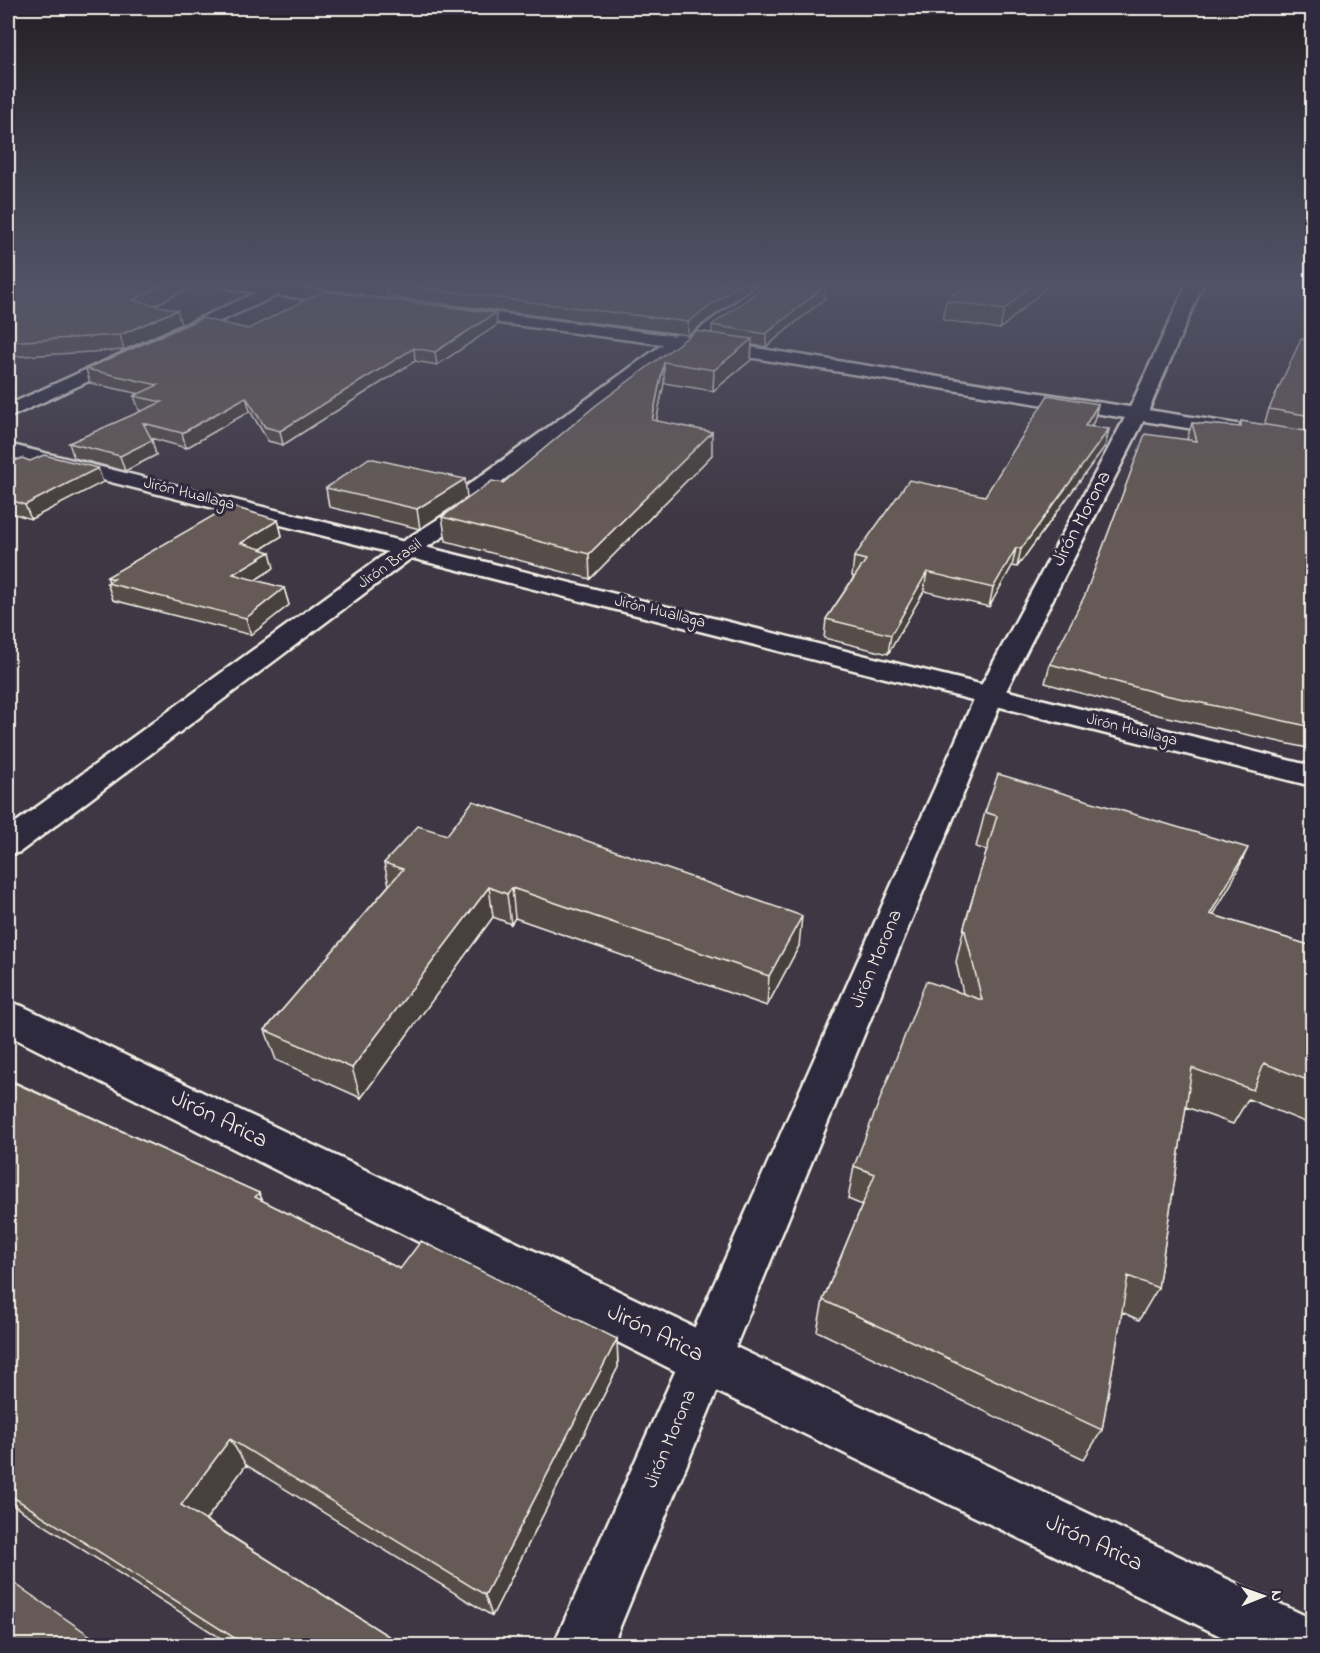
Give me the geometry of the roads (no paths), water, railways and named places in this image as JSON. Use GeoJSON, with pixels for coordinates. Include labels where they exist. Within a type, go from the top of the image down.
{"type":"FeatureCollection","features":[{"type":"Feature","properties":{"kind":"street"},"geometry":{"type":"LineString","coordinates":[[8,412],[119,361]]}},
{"type":"Feature","properties":{"kind":"street","name":"Jirón Brasil"},"geometry":{"type":"LineString","coordinates":[[8,844],[409,549],[457,519],[661,361]]}},
{"type":"Feature","properties":{"kind":"street"},"geometry":{"type":"LineString","coordinates":[[806,361],[1312,442]]}},
{"type":"Feature","properties":{"kind":"street","name":"Jirón Morona"},"geometry":{"type":"LineString","coordinates":[[582,1646],[990,695],[1137,414],[1161,361]]}},
{"type":"Feature","properties":{"kind":"street","name":"Jirón Huallaga"},"geometry":{"type":"LineString","coordinates":[[8,450],[1312,776]]}},
{"type":"Feature","properties":{"kind":"street","name":"Jirón Arica"},"geometry":{"type":"LineString","coordinates":[[8,1017],[705,1359],[1306,1646]]}}]}
